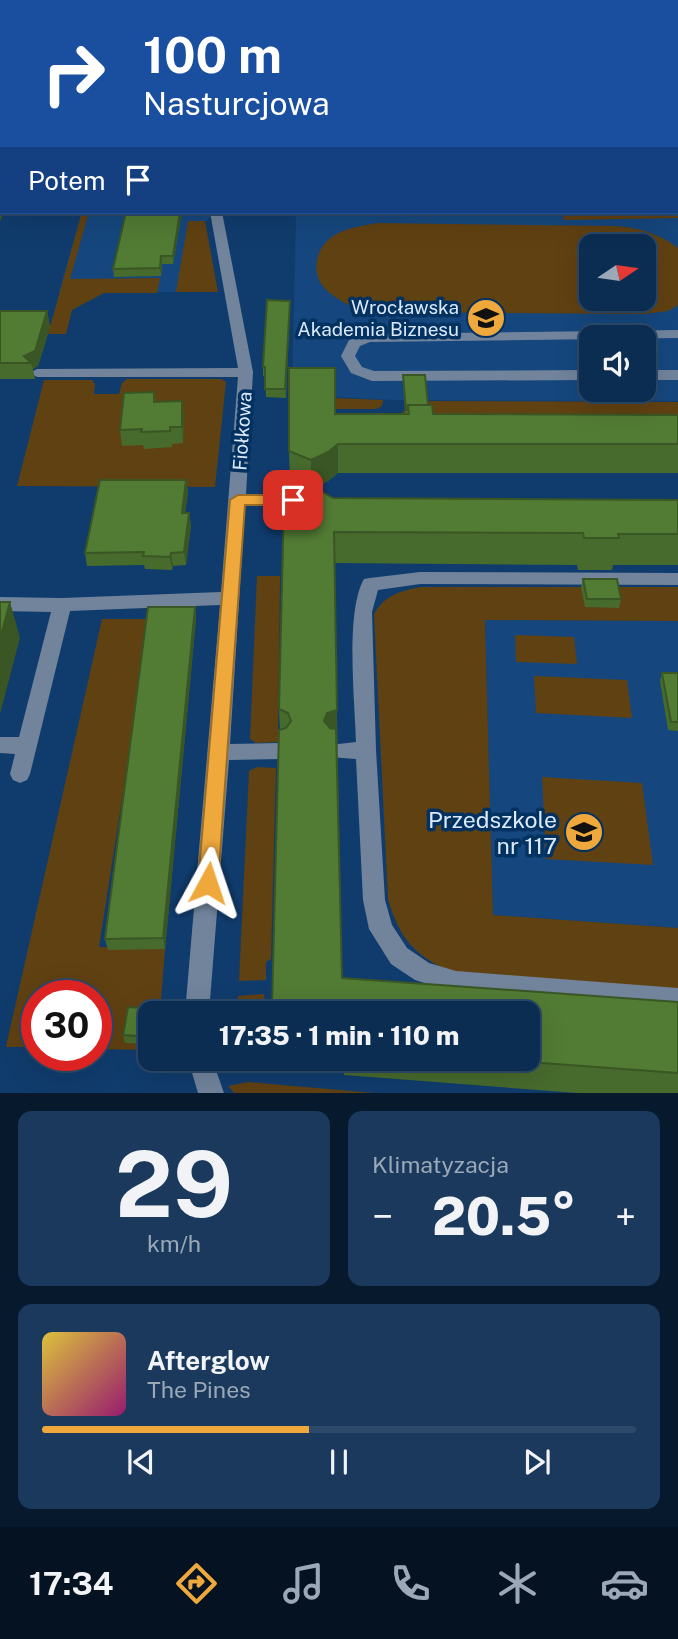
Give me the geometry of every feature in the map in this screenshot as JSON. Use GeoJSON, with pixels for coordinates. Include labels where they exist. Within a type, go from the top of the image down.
{"type":"FeatureCollection","features":[{"type":"Feature","properties":{"kind":"street","name":"Fiołkowa"},"geometry":{"type":"LineString","coordinates":[[198,1001],[231,598],[246,372],[216,220]]}},
{"type":"Feature","properties":{"kind":"street"},"geometry":{"type":"LineString","coordinates":[[656,334],[678,334]]}},
{"type":"Feature","properties":{"kind":"street"},"geometry":{"type":"LineString","coordinates":[[579,335],[369,338],[354,343],[348,356],[356,370],[372,376],[579,375]]}},
{"type":"Feature","properties":{"kind":"street"},"geometry":{"type":"LineString","coordinates":[[37,373],[246,372]]}},
{"type":"Feature","properties":{"kind":"street"},"geometry":{"type":"LineString","coordinates":[[656,375],[678,375]]}},
{"type":"Feature","properties":{"kind":"street"},"geometry":{"type":"LineString","coordinates":[[238,500],[320,500]]}},
{"type":"Feature","properties":{"kind":"street"},"geometry":{"type":"LineString","coordinates":[[678,579],[420,578],[370,584],[363,612],[366,750],[374,900],[381,929],[399,956],[423,972],[456,982],[678,999]]}},
{"type":"Feature","properties":{"kind":"street"},"geometry":{"type":"LineString","coordinates":[[0,604],[62,605],[231,598]]}},
{"type":"Feature","properties":{"kind":"street"},"geometry":{"type":"LineString","coordinates":[[20,774],[62,605]]}},
{"type":"Feature","properties":{"kind":"street"},"geometry":{"type":"LineString","coordinates":[[0,745],[27,746]]}},
{"type":"Feature","properties":{"kind":"street"},"geometry":{"type":"LineString","coordinates":[[337,751],[366,750]]}},
{"type":"Feature","properties":{"kind":"street"},"geometry":{"type":"LineString","coordinates":[[219,752],[281,751]]}},
{"type":"Feature","properties":{"kind":"street"},"geometry":{"type":"LineString","coordinates":[[204,1071],[211,1093]]}},
{"type":"Feature","properties":{"kind":"shaded area","name":"Wrocławska Akademia Biznesu"},"geometry":{"type":"Polygon","coordinates":[[[81,214],[678,214],[678,401],[656,401],[656,325],[579,325],[579,401],[394,400],[292,393],[296,216],[211,216],[207,221],[188,221],[178,292],[59,292],[81,214]]]}},
{"type":"Feature","properties":{"kind":"shaded area"},"geometry":{"type":"Polygon","coordinates":[[[81,214],[88,214],[70,279],[160,278],[157,293],[104,293],[72,310],[66,334],[48,334],[81,214]]]}},
{"type":"Feature","properties":{"kind":"shaded area"},"geometry":{"type":"Polygon","coordinates":[[[228,214],[451,214],[228,216],[228,214]]]}},
{"type":"Feature","properties":{"kind":"shaded area"},"geometry":{"type":"Polygon","coordinates":[[[562,214],[678,214],[678,218],[564,220],[562,214]]]}},
{"type":"Feature","properties":{"kind":"shaded area"},"geometry":{"type":"Polygon","coordinates":[[[188,221],[205,221],[218,292],[176,292],[188,221]]]}},
{"type":"Feature","properties":{"kind":"shaded area"},"geometry":{"type":"Polygon","coordinates":[[[377,223],[616,226],[641,230],[653,234],[579,234],[579,312],[656,312],[656,235],[678,248],[678,305],[668,311],[644,314],[388,312],[355,308],[326,290],[316,269],[318,255],[329,239],[350,228],[377,223]]]}},
{"type":"Feature","properties":{"kind":"shaded area"},"geometry":{"type":"Polygon","coordinates":[[[127,379],[221,379],[226,382],[215,487],[17,486],[44,380],[92,380],[95,384],[94,394],[119,394],[122,383],[127,379]]]}},
{"type":"Feature","properties":{"kind":"shaded area"},"geometry":{"type":"Polygon","coordinates":[[[335,398],[383,400],[382,406],[376,409],[336,409],[335,398]]]}},
{"type":"Feature","properties":{"kind":"shaded area"},"geometry":{"type":"Polygon","coordinates":[[[427,401],[678,402],[678,421],[406,416],[402,411],[427,411],[427,401]]]}},
{"type":"Feature","properties":{"kind":"shaded area"},"geometry":{"type":"Polygon","coordinates":[[[257,576],[280,576],[278,742],[256,743],[250,739],[257,576]]]}},
{"type":"Feature","properties":{"kind":"shaded area"},"geometry":{"type":"Polygon","coordinates":[[[421,587],[678,587],[678,621],[485,620],[493,915],[678,928],[678,989],[452,973],[418,952],[404,935],[388,899],[374,614],[383,602],[394,595],[421,587]]]}},
{"type":"Feature","properties":{"kind":"shaded area"},"geometry":{"type":"Polygon","coordinates":[[[102,619],[150,619],[99,947],[165,949],[161,1001],[138,1001],[138,1050],[112,1049],[112,980],[21,980],[102,619]]]}},
{"type":"Feature","properties":{"kind":"shaded area","name":"Przedszkole nr 117"},"geometry":{"type":"Polygon","coordinates":[[[485,620],[678,621],[678,928],[493,915],[485,620]]]}},
{"type":"Feature","properties":{"kind":"shaded area"},"geometry":{"type":"Polygon","coordinates":[[[515,635],[574,637],[577,664],[516,662],[515,635]]]}},
{"type":"Feature","properties":{"kind":"shaded area"},"geometry":{"type":"Polygon","coordinates":[[[534,676],[627,680],[632,718],[536,713],[534,676]]]}},
{"type":"Feature","properties":{"kind":"shaded area"},"geometry":{"type":"Polygon","coordinates":[[[257,767],[276,768],[271,959],[266,962],[266,980],[239,981],[249,771],[257,767]]]}},
{"type":"Feature","properties":{"kind":"shaded area"},"geometry":{"type":"Polygon","coordinates":[[[542,777],[642,783],[653,865],[546,859],[542,777]]]}},
{"type":"Feature","properties":{"kind":"shaded area"},"geometry":{"type":"Polygon","coordinates":[[[21,980],[21,1047],[6,1047],[21,980]]]}},
{"type":"Feature","properties":{"kind":"shaded area"},"geometry":{"type":"Polygon","coordinates":[[[264,994],[265,1001],[238,1001],[238,996],[264,994]]]}},
{"type":"Feature","properties":{"kind":"shaded area"},"geometry":{"type":"Polygon","coordinates":[[[248,1082],[374,1093],[234,1093],[228,1086],[248,1082]]]}},
{"type":"Feature","properties":{"kind":"building"},"geometry":{"type":"Polygon","coordinates":[[[126,214],[180,214],[173,256],[161,256],[160,268],[113,269],[126,214]]]}},
{"type":"Feature","properties":{"kind":"building"},"geometry":{"type":"Polygon","coordinates":[[[267,300],[290,301],[285,389],[265,389],[263,367],[267,300]]]}},
{"type":"Feature","properties":{"kind":"building"},"geometry":{"type":"Polygon","coordinates":[[[0,311],[47,311],[35,351],[24,356],[31,363],[0,363],[0,311]]]}},
{"type":"Feature","properties":{"kind":"building"},"geometry":{"type":"Polygon","coordinates":[[[289,368],[335,368],[335,414],[409,414],[408,405],[432,405],[433,414],[678,415],[678,444],[338,444],[311,460],[289,451],[289,368]]]}},
{"type":"Feature","properties":{"kind":"building"},"geometry":{"type":"Polygon","coordinates":[[[403,375],[425,375],[428,405],[408,405],[406,410],[403,375]]]}},
{"type":"Feature","properties":{"kind":"building"},"geometry":{"type":"Polygon","coordinates":[[[154,392],[154,402],[182,401],[182,427],[170,427],[170,431],[120,430],[124,393],[154,392]]]}},
{"type":"Feature","properties":{"kind":"building"},"geometry":{"type":"Polygon","coordinates":[[[100,480],[186,480],[182,513],[189,513],[184,552],[171,553],[170,557],[143,556],[144,552],[85,553],[100,480]]]}},
{"type":"Feature","properties":{"kind":"building"},"geometry":{"type":"Polygon","coordinates":[[[310,485],[333,498],[678,500],[678,534],[618,534],[619,538],[584,538],[583,533],[334,532],[337,710],[327,713],[324,721],[330,728],[336,729],[342,978],[678,1002],[678,1073],[540,1063],[540,1001],[272,1001],[279,730],[286,728],[291,721],[288,713],[279,709],[284,500],[310,485]]]}},
{"type":"Feature","properties":{"kind":"building"},"geometry":{"type":"Polygon","coordinates":[[[583,579],[617,579],[621,599],[587,599],[583,579]]]}},
{"type":"Feature","properties":{"kind":"building"},"geometry":{"type":"Polygon","coordinates":[[[0,602],[10,602],[0,639],[0,602]]]}},
{"type":"Feature","properties":{"kind":"building"},"geometry":{"type":"Polygon","coordinates":[[[148,607],[195,607],[163,938],[105,939],[148,607]]]}},
{"type":"Feature","properties":{"kind":"building"},"geometry":{"type":"Polygon","coordinates":[[[662,673],[678,673],[678,722],[671,722],[662,673]]]}},
{"type":"Feature","properties":{"kind":"building"},"geometry":{"type":"Polygon","coordinates":[[[128,1007],[138,1008],[138,1036],[123,1035],[128,1007]]]}},
{"type":"Feature","properties":{"kind":"place","name":"Wrocławska Akademia Biznesu"},"geometry":{"type":"Point","coordinates":[486,318]}},
{"type":"Feature","properties":{"kind":"place","name":"Przedszkole nr 117"},"geometry":{"type":"Point","coordinates":[584,832]}},
{"type":"Feature","properties":{"kind":"route"},"geometry":{"type":"LineString","coordinates":[[208,883],[238,500],[293,500]]}}]}
